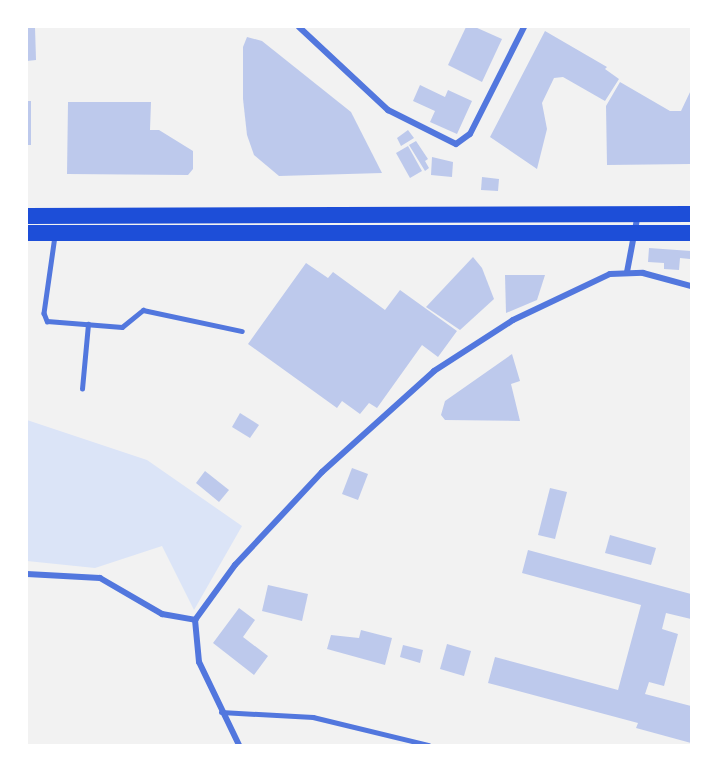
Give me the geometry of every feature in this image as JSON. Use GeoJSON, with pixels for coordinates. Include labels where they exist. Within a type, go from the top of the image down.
{"type":"FeatureCollection","features":[{"type":"Feature","properties":{"kind":"highway"},"geometry":{"type":"LineString","coordinates":[[27,216],[691,214]]}},
{"type":"Feature","properties":{"kind":"highway"},"geometry":{"type":"LineString","coordinates":[[27,233],[637,231],[691,233]]}},
{"type":"Feature","properties":{"kind":"street"},"geometry":{"type":"LineString","coordinates":[[299,27],[388,110],[456,144],[470,134],[524,27]]}},
{"type":"Feature","properties":{"kind":"street"},"geometry":{"type":"LineString","coordinates":[[627,272],[637,231],[638,213]]}},
{"type":"Feature","properties":{"kind":"street"},"geometry":{"type":"LineString","coordinates":[[239,745],[199,662],[195,620],[213,591],[278,518],[353,441],[421,382],[513,320],[594,280],[627,272],[691,286]]}},
{"type":"Feature","properties":{"kind":"street"},"geometry":{"type":"LineString","coordinates":[[27,574],[100,578],[162,614],[195,620]]}},
{"type":"Feature","properties":{"kind":"lane"},"geometry":{"type":"LineString","coordinates":[[55,233],[44,318],[122,327],[143,310],[242,331]]}},
{"type":"Feature","properties":{"kind":"lane"},"geometry":{"type":"LineString","coordinates":[[82,389],[88,324]]}},
{"type":"Feature","properties":{"kind":"lane"},"geometry":{"type":"LineString","coordinates":[[221,711],[313,717],[429,745]]}},
{"type":"Feature","properties":{"kind":"shaded area"},"geometry":{"type":"Polygon","coordinates":[[[27,420],[147,460],[242,526],[194,610],[162,546],[95,568],[27,561],[27,420]]]}},
{"type":"Feature","properties":{"kind":"building"},"geometry":{"type":"Polygon","coordinates":[[[27,27],[35,27],[36,60],[27,61],[27,27]]]}},
{"type":"Feature","properties":{"kind":"building"},"geometry":{"type":"Polygon","coordinates":[[[466,27],[475,27],[502,39],[482,82],[448,65],[466,27]]]}},
{"type":"Feature","properties":{"kind":"building"},"geometry":{"type":"Polygon","coordinates":[[[545,31],[607,67],[605,69],[619,79],[605,101],[563,77],[554,78],[542,103],[547,129],[537,169],[490,137],[545,31]]]}},
{"type":"Feature","properties":{"kind":"building"},"geometry":{"type":"Polygon","coordinates":[[[247,37],[262,41],[351,112],[382,173],[279,176],[254,155],[247,135],[243,99],[243,47],[247,37]]]}},
{"type":"Feature","properties":{"kind":"building"},"geometry":{"type":"Polygon","coordinates":[[[620,82],[670,111],[681,111],[691,90],[691,164],[607,165],[606,106],[620,82]]]}},
{"type":"Feature","properties":{"kind":"building"},"geometry":{"type":"Polygon","coordinates":[[[420,85],[445,97],[448,90],[472,101],[457,134],[430,122],[435,111],[413,101],[420,85]]]}},
{"type":"Feature","properties":{"kind":"building"},"geometry":{"type":"Polygon","coordinates":[[[27,101],[31,101],[31,145],[27,145],[27,101]]]}},
{"type":"Feature","properties":{"kind":"building"},"geometry":{"type":"Polygon","coordinates":[[[68,102],[151,102],[150,130],[159,130],[193,151],[193,169],[188,175],[67,174],[68,102]]]}},
{"type":"Feature","properties":{"kind":"building"},"geometry":{"type":"Polygon","coordinates":[[[408,130],[414,138],[401,146],[397,138],[408,130]]]}},
{"type":"Feature","properties":{"kind":"building"},"geometry":{"type":"Polygon","coordinates":[[[416,141],[428,159],[425,161],[429,168],[425,171],[409,145],[416,141]]]}},
{"type":"Feature","properties":{"kind":"building"},"geometry":{"type":"Polygon","coordinates":[[[408,146],[422,171],[410,178],[396,153],[408,146]]]}},
{"type":"Feature","properties":{"kind":"building"},"geometry":{"type":"Polygon","coordinates":[[[432,157],[453,162],[452,177],[431,175],[432,157]]]}},
{"type":"Feature","properties":{"kind":"building"},"geometry":{"type":"Polygon","coordinates":[[[482,177],[499,179],[498,191],[481,190],[482,177]]]}},
{"type":"Feature","properties":{"kind":"building"},"geometry":{"type":"Polygon","coordinates":[[[649,248],[691,251],[690,259],[680,258],[679,270],[664,269],[664,263],[648,262],[649,248]]]}},
{"type":"Feature","properties":{"kind":"building"},"geometry":{"type":"Polygon","coordinates":[[[473,257],[482,268],[494,299],[460,330],[426,307],[473,257]]]}},
{"type":"Feature","properties":{"kind":"building"},"geometry":{"type":"Polygon","coordinates":[[[306,263],[328,278],[333,272],[385,310],[400,290],[457,331],[438,357],[422,345],[377,408],[369,403],[360,414],[342,401],[337,408],[248,344],[306,263]]]}},
{"type":"Feature","properties":{"kind":"building"},"geometry":{"type":"Polygon","coordinates":[[[505,275],[545,275],[537,300],[506,313],[505,275]]]}},
{"type":"Feature","properties":{"kind":"building"},"geometry":{"type":"Polygon","coordinates":[[[512,354],[520,381],[511,384],[520,421],[445,420],[441,415],[445,401],[512,354]]]}},
{"type":"Feature","properties":{"kind":"building"},"geometry":{"type":"Polygon","coordinates":[[[240,413],[259,425],[250,438],[232,427],[240,413]]]}},
{"type":"Feature","properties":{"kind":"building"},"geometry":{"type":"Polygon","coordinates":[[[352,468],[368,474],[358,500],[342,494],[352,468]]]}},
{"type":"Feature","properties":{"kind":"building"},"geometry":{"type":"Polygon","coordinates":[[[205,471],[229,490],[219,502],[196,483],[205,471]]]}},
{"type":"Feature","properties":{"kind":"building"},"geometry":{"type":"Polygon","coordinates":[[[550,488],[567,492],[555,539],[538,535],[550,488]]]}},
{"type":"Feature","properties":{"kind":"building"},"geometry":{"type":"Polygon","coordinates":[[[610,535],[656,548],[651,565],[605,553],[610,535]]]}},
{"type":"Feature","properties":{"kind":"building"},"geometry":{"type":"Polygon","coordinates":[[[528,550],[691,594],[691,619],[666,613],[662,629],[678,634],[664,686],[649,682],[645,694],[691,706],[691,743],[636,728],[638,723],[488,683],[495,657],[618,690],[641,605],[522,573],[528,550]]]}},
{"type":"Feature","properties":{"kind":"building"},"geometry":{"type":"Polygon","coordinates":[[[268,585],[308,594],[302,621],[262,611],[268,585]]]}},
{"type":"Feature","properties":{"kind":"building"},"geometry":{"type":"Polygon","coordinates":[[[239,608],[255,620],[243,637],[268,656],[254,675],[213,643],[239,608]]]}},
{"type":"Feature","properties":{"kind":"building"},"geometry":{"type":"Polygon","coordinates":[[[361,630],[392,638],[385,665],[327,649],[331,635],[359,638],[361,630]]]}},
{"type":"Feature","properties":{"kind":"building"},"geometry":{"type":"Polygon","coordinates":[[[447,644],[471,651],[464,676],[440,669],[447,644]]]}},
{"type":"Feature","properties":{"kind":"building"},"geometry":{"type":"Polygon","coordinates":[[[403,645],[423,650],[420,663],[400,657],[403,645]]]}}]}
